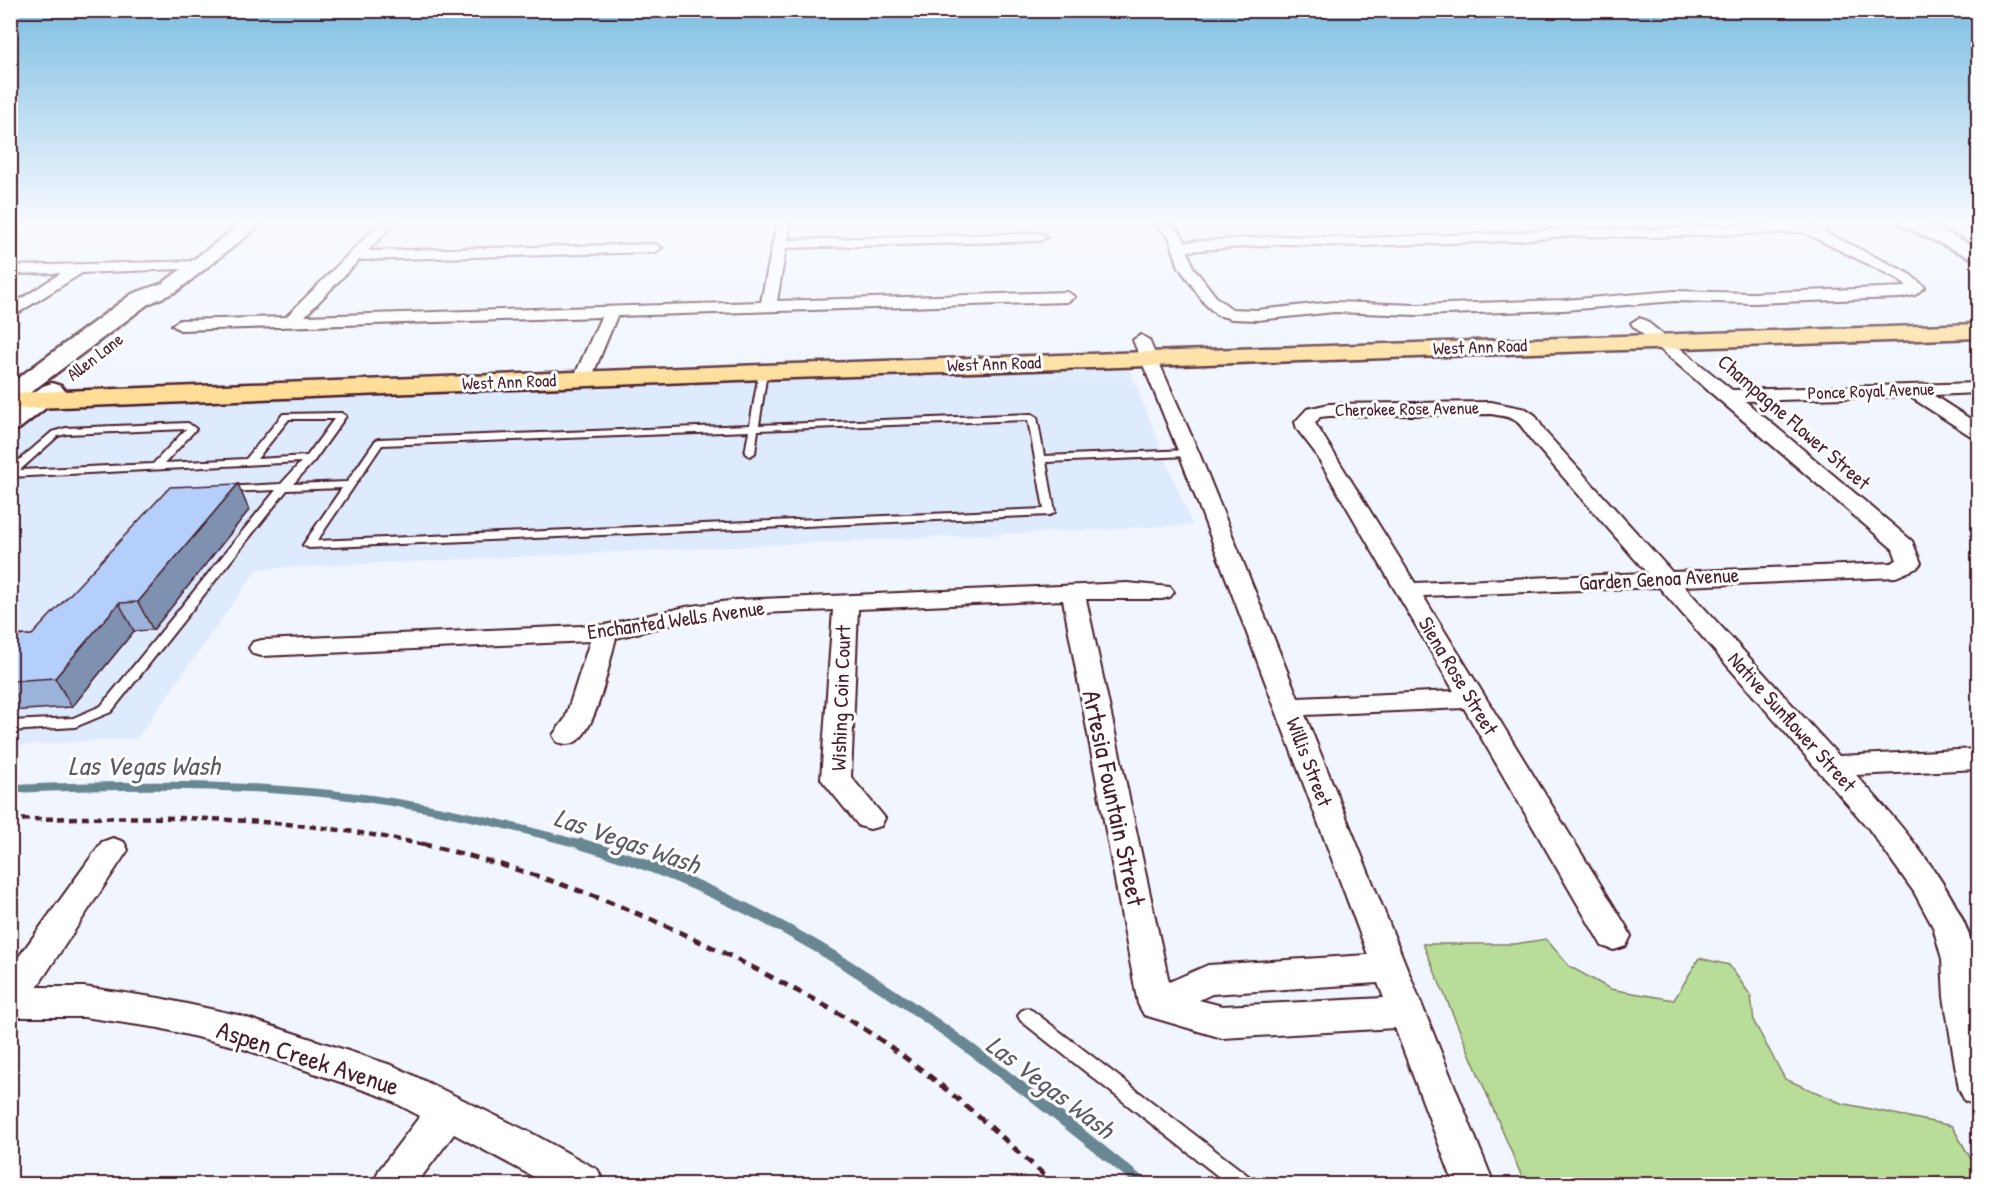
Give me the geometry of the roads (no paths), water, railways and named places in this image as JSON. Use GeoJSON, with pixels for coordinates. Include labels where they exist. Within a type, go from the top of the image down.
{"type":"FeatureCollection","features":[{"type":"Feature","properties":{"kind":"main road","name":"Allen Lane"},"geometry":{"type":"LineString","coordinates":[[10,423],[38,389],[140,299],[170,287],[183,278]]}},
{"type":"Feature","properties":{"kind":"main road","name":"Allen Lane"},"geometry":{"type":"LineString","coordinates":[[10,396],[38,389],[71,376],[170,299],[170,287]]}},
{"type":"Feature","properties":{"kind":"main road","name":"West Ann Road"},"geometry":{"type":"LineString","coordinates":[[71,376],[587,369],[763,372],[1639,323],[1978,311]]}},
{"type":"Feature","properties":{"kind":"main road","name":"West Ann Road"},"geometry":{"type":"LineString","coordinates":[[10,401],[38,389],[587,369],[956,346],[1145,350],[1662,341],[1978,331]]}},
{"type":"Feature","properties":{"kind":"main road"},"geometry":{"type":"LineString","coordinates":[[763,372],[798,361],[956,346]]}},
{"type":"Feature","properties":{"kind":"main road","name":"West Ann Road"},"geometry":{"type":"LineString","coordinates":[[10,378],[38,389]]}},
{"type":"Feature","properties":{"kind":"street"},"geometry":{"type":"LineString","coordinates":[[10,313],[64,278]]}},
{"type":"Feature","properties":{"kind":"street"},"geometry":{"type":"LineString","coordinates":[[290,322],[334,278]]}},
{"type":"Feature","properties":{"kind":"street"},"geometry":{"type":"LineString","coordinates":[[768,307],[774,278]]}},
{"type":"Feature","properties":{"kind":"street"},"geometry":{"type":"LineString","coordinates":[[1194,278],[1211,301],[1223,312],[1257,315],[1334,307],[1440,309],[1586,304],[1659,296],[1752,298],[1900,293],[1916,289],[1915,283],[1905,278]]}},
{"type":"Feature","properties":{"kind":"street"},"geometry":{"type":"LineString","coordinates":[[180,325],[1067,297]]}},
{"type":"Feature","properties":{"kind":"street"},"geometry":{"type":"LineString","coordinates":[[587,369],[611,312]]}},
{"type":"Feature","properties":{"kind":"street","name":"Champagne Flower Street"},"geometry":{"type":"LineString","coordinates":[[1639,323],[1904,546],[1909,563]]}},
{"type":"Feature","properties":{"kind":"street","name":"Willis Street"},"geometry":{"type":"LineString","coordinates":[[1145,350],[1189,453],[1474,1185]]}},
{"type":"Feature","properties":{"kind":"street","name":"Ponce Royal Avenue"},"geometry":{"type":"LineString","coordinates":[[1727,396],[1978,388]]}},
{"type":"Feature","properties":{"kind":"street"},"geometry":{"type":"LineString","coordinates":[[1914,390],[1978,432]]}},
{"type":"Feature","properties":{"kind":"street","name":"Cherokee Rose Avenue"},"geometry":{"type":"LineString","coordinates":[[1309,417],[1314,413],[1329,410],[1474,407],[1508,410]]}},
{"type":"Feature","properties":{"kind":"street","name":"Native Sunflower Street"},"geometry":{"type":"LineString","coordinates":[[1508,410],[1528,419],[1538,436],[1880,821],[1925,883],[1949,926],[1959,959],[1962,997],[1978,1089]]}},
{"type":"Feature","properties":{"kind":"street","name":"Siena Rose Street"},"geometry":{"type":"LineString","coordinates":[[1309,417],[1305,422],[1307,429],[1323,449],[1614,936]]}},
{"type":"Feature","properties":{"kind":"street","name":"Garden Genoa Avenue"},"geometry":{"type":"LineString","coordinates":[[1407,590],[1896,570],[1909,563]]}},
{"type":"Feature","properties":{"kind":"street","name":"Enchanted Wells Avenue"},"geometry":{"type":"LineString","coordinates":[[262,648],[605,633],[686,614],[736,607],[1127,590],[1162,592]]}},
{"type":"Feature","properties":{"kind":"street","name":"Artesia Fountain Street"},"geometry":{"type":"LineString","coordinates":[[1072,592],[1156,1004]]}},
{"type":"Feature","properties":{"kind":"street","name":"Wishing Coin Court"},"geometry":{"type":"LineString","coordinates":[[846,602],[836,779],[870,818]]}},
{"type":"Feature","properties":{"kind":"street"},"geometry":{"type":"LineString","coordinates":[[567,735],[578,722],[605,633]]}},
{"type":"Feature","properties":{"kind":"street"},"geometry":{"type":"LineString","coordinates":[[1288,707],[1471,699]]}},
{"type":"Feature","properties":{"kind":"street"},"geometry":{"type":"LineString","coordinates":[[1832,766],[1978,759]]}},
{"type":"Feature","properties":{"kind":"street"},"geometry":{"type":"LineString","coordinates":[[10,1000],[113,850]]}},
{"type":"Feature","properties":{"kind":"street"},"geometry":{"type":"LineString","coordinates":[[1156,1004],[1208,980],[1390,968]]}},
{"type":"Feature","properties":{"kind":"street","name":"Aspen Creek Avenue"},"geometry":{"type":"LineString","coordinates":[[10,1000],[84,1002],[159,1013],[238,1031],[394,1083],[584,1185]]}},
{"type":"Feature","properties":{"kind":"street"},"geometry":{"type":"LineString","coordinates":[[1156,1004],[1222,1022],[1407,1012]]}},
{"type":"Feature","properties":{"kind":"street"},"geometry":{"type":"LineString","coordinates":[[393,1185],[448,1111]]}},
{"type":"Feature","properties":{"kind":"lane"},"geometry":{"type":"LineString","coordinates":[[750,453],[763,372]]}},
{"type":"Feature","properties":{"kind":"lane"},"geometry":{"type":"LineString","coordinates":[[10,726],[75,722],[106,710],[284,487],[310,459],[341,416],[286,416],[250,461]]}},
{"type":"Feature","properties":{"kind":"lane"},"geometry":{"type":"LineString","coordinates":[[1032,417],[1050,512],[309,545],[379,442],[754,428],[1032,417]]}},
{"type":"Feature","properties":{"kind":"lane"},"geometry":{"type":"LineString","coordinates":[[10,474],[55,434],[66,430],[188,426],[191,429],[156,467]]}},
{"type":"Feature","properties":{"kind":"lane"},"geometry":{"type":"LineString","coordinates":[[1040,459],[1189,453]]}},
{"type":"Feature","properties":{"kind":"lane"},"geometry":{"type":"LineString","coordinates":[[10,474],[310,459]]}},
{"type":"Feature","properties":{"kind":"lane"},"geometry":{"type":"LineString","coordinates":[[214,489],[350,485]]}},
{"type":"Feature","properties":{"kind":"lane"},"geometry":{"type":"LineString","coordinates":[[1027,1016],[1243,1185]]}},
{"type":"Feature","properties":{"kind":"waterway","name":"Las Vegas Wash"},"geometry":{"type":"LineString","coordinates":[[10,789],[210,786],[310,792],[431,809],[498,823],[586,846]]}},
{"type":"Feature","properties":{"kind":"waterway","name":"Las Vegas Wash"},"geometry":{"type":"LineString","coordinates":[[581,844],[660,870],[736,903],[808,942],[879,985],[947,1032],[1143,1184]]}}]}
